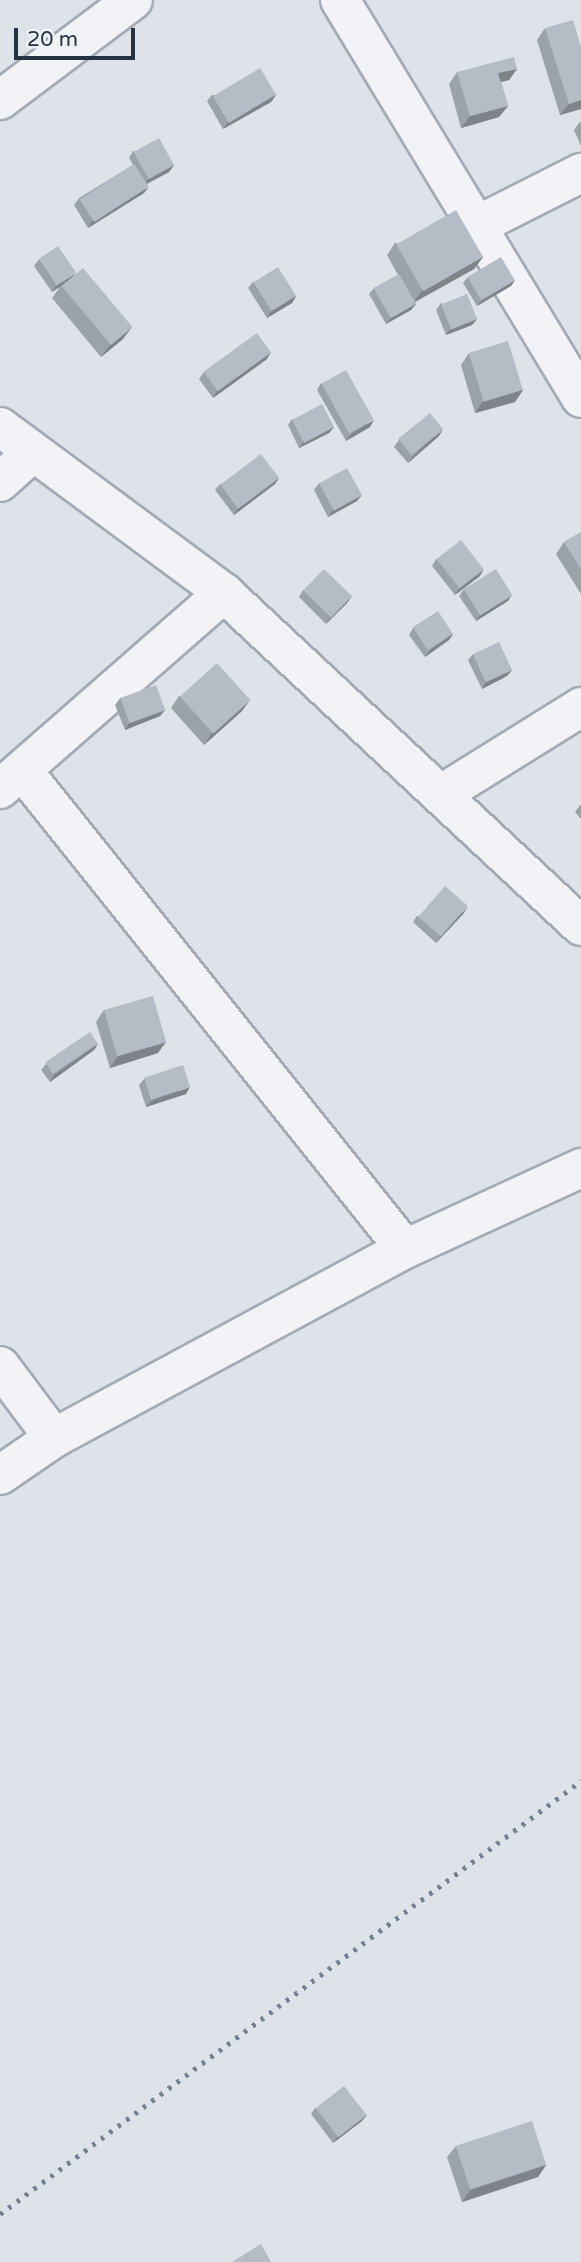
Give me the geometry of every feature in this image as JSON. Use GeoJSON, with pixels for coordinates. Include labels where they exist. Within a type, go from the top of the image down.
{"type":"FeatureCollection","features":[{"type":"Feature","properties":{"kind":"street"},"geometry":{"type":"LineString","coordinates":[[0,100],[133,0]]}},
{"type":"Feature","properties":{"kind":"street"},"geometry":{"type":"LineString","coordinates":[[340,0],[581,398]]}},
{"type":"Feature","properties":{"kind":"street"},"geometry":{"type":"LineString","coordinates":[[476,226],[581,173]]}},
{"type":"Feature","properties":{"kind":"street"},"geometry":{"type":"LineString","coordinates":[[0,426],[31,454],[224,593],[443,793],[581,926]]}},
{"type":"Feature","properties":{"kind":"street"},"geometry":{"type":"LineString","coordinates":[[0,482],[31,454]]}},
{"type":"Feature","properties":{"kind":"street"},"geometry":{"type":"LineString","coordinates":[[224,593],[11,779],[405,1249]]}},
{"type":"Feature","properties":{"kind":"street"},"geometry":{"type":"LineString","coordinates":[[443,793],[581,707]]}},
{"type":"Feature","properties":{"kind":"street"},"geometry":{"type":"LineString","coordinates":[[0,1475],[54,1438],[405,1249],[581,1168]]}},
{"type":"Feature","properties":{"kind":"street"},"geometry":{"type":"LineString","coordinates":[[0,1366],[54,1438]]}},
{"type":"Feature","properties":{"kind":"building"},"geometry":{"type":"Polygon","coordinates":[[[573,20],[581,47],[581,100],[569,104],[545,28],[573,20]]]}},
{"type":"Feature","properties":{"kind":"building"},"geometry":{"type":"Polygon","coordinates":[[[514,57],[517,69],[498,73],[508,106],[470,116],[457,72],[514,57]]]}},
{"type":"Feature","properties":{"kind":"building"},"geometry":{"type":"Polygon","coordinates":[[[260,68],[276,95],[229,123],[213,96],[260,68]]]}},
{"type":"Feature","properties":{"kind":"building"},"geometry":{"type":"Polygon","coordinates":[[[159,138],[174,165],[149,179],[134,152],[159,138]]]}},
{"type":"Feature","properties":{"kind":"building"},"geometry":{"type":"Polygon","coordinates":[[[134,164],[149,187],[94,222],[79,199],[134,164]]]}},
{"type":"Feature","properties":{"kind":"building"},"geometry":{"type":"Polygon","coordinates":[[[456,210],[483,257],[423,291],[396,244],[456,210]]]}},
{"type":"Feature","properties":{"kind":"building"},"geometry":{"type":"Polygon","coordinates":[[[58,246],[76,273],[57,285],[39,259],[58,246]]]}},
{"type":"Feature","properties":{"kind":"building"},"geometry":{"type":"Polygon","coordinates":[[[501,257],[515,280],[481,300],[468,277],[501,257]]]}},
{"type":"Feature","properties":{"kind":"building"},"geometry":{"type":"Polygon","coordinates":[[[278,267],[296,296],[271,311],[253,282],[278,267]]]}},
{"type":"Feature","properties":{"kind":"building"},"geometry":{"type":"Polygon","coordinates":[[[83,268],[132,327],[111,345],[62,286],[83,268]]]}},
{"type":"Feature","properties":{"kind":"building"},"geometry":{"type":"Polygon","coordinates":[[[399,274],[416,303],[391,318],[374,288],[399,274]]]}},
{"type":"Feature","properties":{"kind":"building"},"geometry":{"type":"Polygon","coordinates":[[[467,294],[477,319],[451,330],[441,304],[467,294]]]}},
{"type":"Feature","properties":{"kind":"building"},"geometry":{"type":"Polygon","coordinates":[[[257,333],[271,352],[218,391],[204,372],[257,333]]]}},
{"type":"Feature","properties":{"kind":"building"},"geometry":{"type":"Polygon","coordinates":[[[508,341],[523,390],[484,402],[469,353],[508,341]]]}},
{"type":"Feature","properties":{"kind":"building"},"geometry":{"type":"Polygon","coordinates":[[[346,370],[374,420],[349,433],[322,384],[346,370]]]}},
{"type":"Feature","properties":{"kind":"building"},"geometry":{"type":"Polygon","coordinates":[[[322,404],[334,427],[304,443],[292,420],[322,404]]]}},
{"type":"Feature","properties":{"kind":"building"},"geometry":{"type":"Polygon","coordinates":[[[430,413],[443,429],[411,455],[398,439],[430,413]]]}},
{"type":"Feature","properties":{"kind":"building"},"geometry":{"type":"Polygon","coordinates":[[[261,454],[279,478],[238,509],[220,485],[261,454]]]}},
{"type":"Feature","properties":{"kind":"building"},"geometry":{"type":"Polygon","coordinates":[[[347,468],[362,495],[334,511],[319,484],[347,468]]]}},
{"type":"Feature","properties":{"kind":"building"},"geometry":{"type":"Polygon","coordinates":[[[581,532],[581,569],[564,542],[581,532]]]}},
{"type":"Feature","properties":{"kind":"building"},"geometry":{"type":"Polygon","coordinates":[[[461,540],[484,569],[459,588],[437,559],[461,540]]]}},
{"type":"Feature","properties":{"kind":"building"},"geometry":{"type":"Polygon","coordinates":[[[324,569],[352,596],[331,618],[303,591],[324,569]]]}},
{"type":"Feature","properties":{"kind":"building"},"geometry":{"type":"Polygon","coordinates":[[[496,569],[512,595],[480,615],[464,589],[496,569]]]}},
{"type":"Feature","properties":{"kind":"building"},"geometry":{"type":"Polygon","coordinates":[[[438,611],[453,634],[428,650],[413,627],[438,611]]]}},
{"type":"Feature","properties":{"kind":"building"},"geometry":{"type":"Polygon","coordinates":[[[499,642],[512,670],[486,682],[473,654],[499,642]]]}},
{"type":"Feature","properties":{"kind":"building"},"geometry":{"type":"Polygon","coordinates":[[[217,663],[250,700],[213,734],[180,696],[217,663]]]}},
{"type":"Feature","properties":{"kind":"building"},"geometry":{"type":"Polygon","coordinates":[[[156,685],[165,710],[130,723],[120,698],[156,685]]]}},
{"type":"Feature","properties":{"kind":"building"},"geometry":{"type":"Polygon","coordinates":[[[445,886],[468,906],[441,937],[418,917],[445,886]]]}},
{"type":"Feature","properties":{"kind":"building"},"geometry":{"type":"Polygon","coordinates":[[[153,996],[166,1042],[117,1056],[104,1010],[153,996]]]}},
{"type":"Feature","properties":{"kind":"building"},"geometry":{"type":"Polygon","coordinates":[[[90,1032],[98,1044],[53,1074],[45,1062],[90,1032]]]}},
{"type":"Feature","properties":{"kind":"building"},"geometry":{"type":"Polygon","coordinates":[[[183,1065],[190,1087],[151,1100],[144,1078],[183,1065]]]}},
{"type":"Feature","properties":{"kind":"building"},"geometry":{"type":"Polygon","coordinates":[[[344,2086],[367,2115],[338,2137],[316,2108],[344,2086]]]}},
{"type":"Feature","properties":{"kind":"building"},"geometry":{"type":"Polygon","coordinates":[[[532,2121],[546,2165],[470,2189],[456,2146],[532,2121]]]}},
{"type":"Feature","properties":{"kind":"building"},"geometry":{"type":"Polygon","coordinates":[[[261,2244],[271,2262],[232,2262],[261,2244]]]}},
{"type":"Feature","properties":{"kind":"railway"},"geometry":{"type":"LineString","coordinates":[[0,2214],[581,1781]]}}]}
